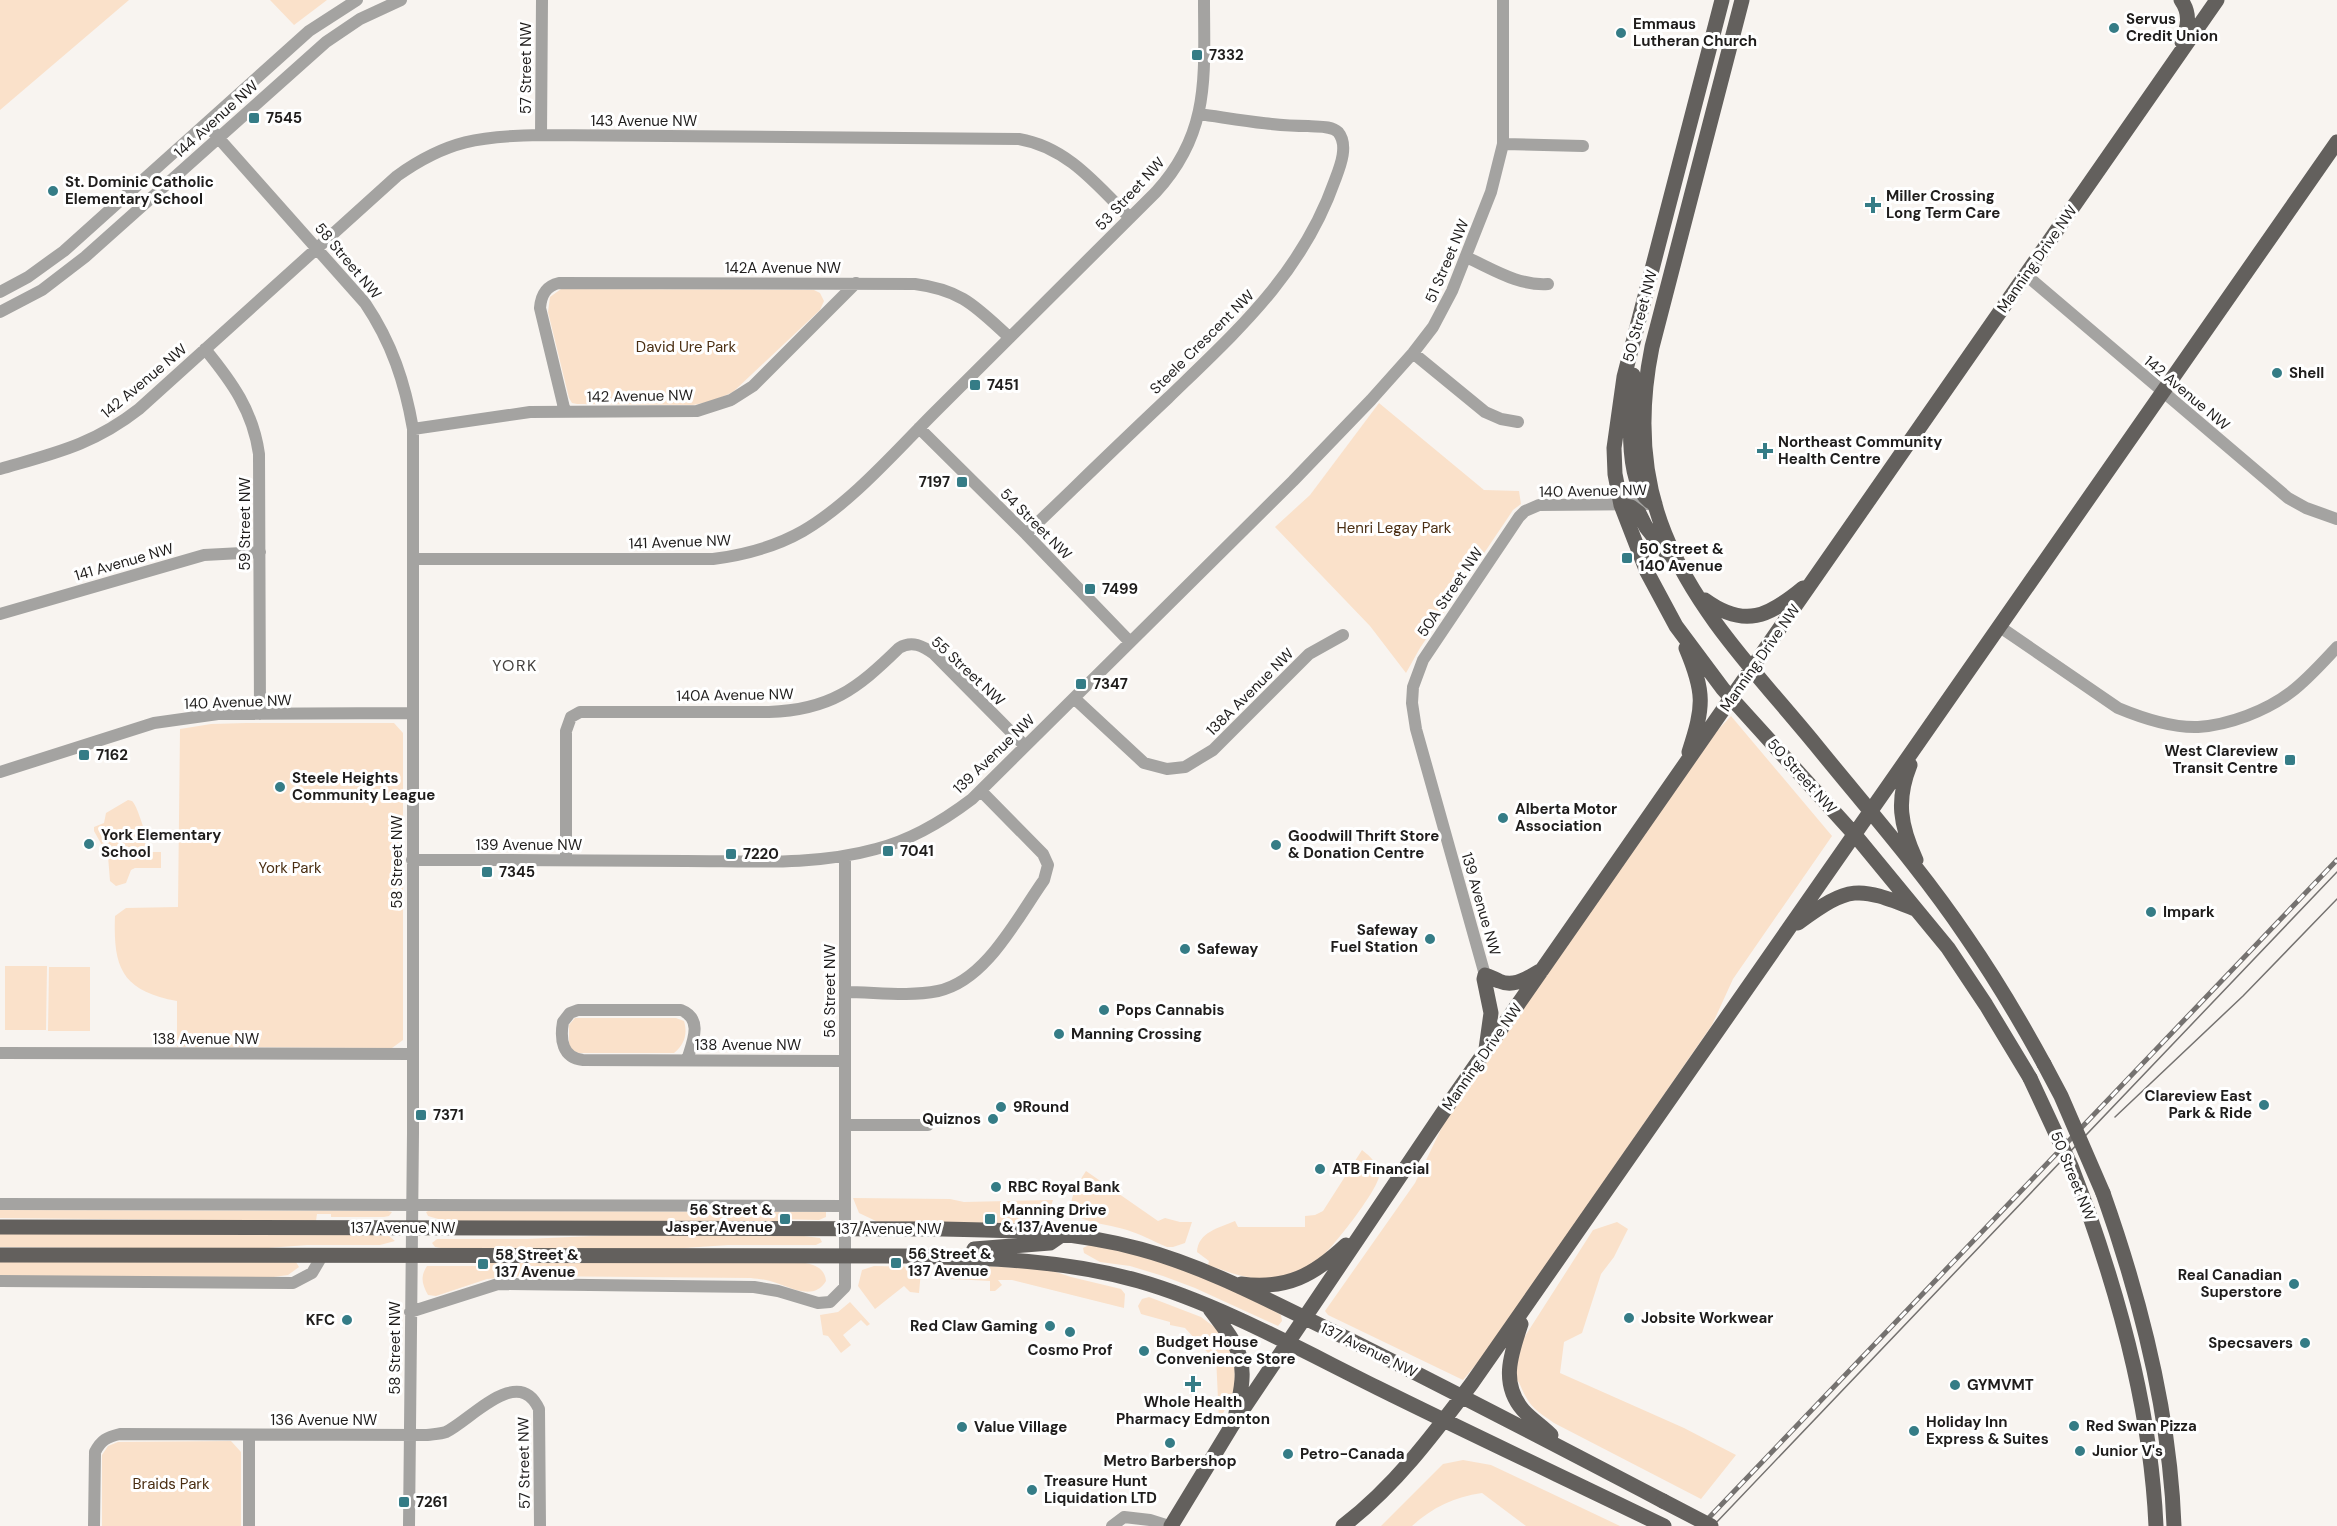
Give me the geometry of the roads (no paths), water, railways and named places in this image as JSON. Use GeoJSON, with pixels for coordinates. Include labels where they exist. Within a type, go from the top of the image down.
{"type":"FeatureCollection","features":[{"type":"Feature","properties":{"kind":"main road","name":"50 Street NW"},"geometry":{"type":"LineString","coordinates":[[1722,0],[1630,348],[1618,407],[1614,448],[1615,474],[1621,505],[1647,572],[1677,626],[1732,699],[1855,835],[1918,910],[1961,967],[2030,1078],[2071,1166],[2118,1300],[2132,1355],[2150,1445],[2156,1526]]}},
{"type":"Feature","properties":{"kind":"main road","name":"50 Street NW"},"geometry":{"type":"LineString","coordinates":[[1742,0],[1647,373],[1643,405],[1643,445],[1655,504],[1668,541],[1692,587],[1753,669],[1870,812],[1965,934],[1998,985],[2061,1096],[2103,1193],[2126,1258],[2151,1354],[2168,1453],[2174,1526]]}},
{"type":"Feature","properties":{"kind":"main road"},"geometry":{"type":"LineString","coordinates":[[2176,60],[2187,28],[2187,9],[2181,0]]}},
{"type":"Feature","properties":{"kind":"main road","name":"Manning Drive NW"},"geometry":{"type":"LineString","coordinates":[[1233,1424],[1367,1224],[2217,0]]}},
{"type":"Feature","properties":{"kind":"main road"},"geometry":{"type":"LineString","coordinates":[[1343,1526],[1377,1498],[1400,1475],[1463,1396],[2337,142]]}},
{"type":"Feature","properties":{"kind":"main road"},"geometry":{"type":"LineString","coordinates":[[1630,348],[1633,363],[1631,448],[1639,490],[1647,501],[1655,504]]}},
{"type":"Feature","properties":{"kind":"main road"},"geometry":{"type":"LineString","coordinates":[[1621,505],[1630,507],[1639,513],[1646,527],[1692,587],[1727,613],[1752,616],[1768,613],[1817,576]]}},
{"type":"Feature","properties":{"kind":"main road"},"geometry":{"type":"LineString","coordinates":[[1677,626],[1701,692],[1701,715],[1684,767]]}},
{"type":"Feature","properties":{"kind":"main road"},"geometry":{"type":"LineString","coordinates":[[1920,741],[1904,781],[1900,811],[1908,844],[1926,882]]}},
{"type":"Feature","properties":{"kind":"main road"},"geometry":{"type":"LineString","coordinates":[[1789,930],[1833,898],[1855,891],[1879,895],[1918,910]]}},
{"type":"Feature","properties":{"kind":"main road"},"geometry":{"type":"LineString","coordinates":[[1486,1052],[1491,1013],[1485,975],[1510,984],[1544,969]]}},
{"type":"Feature","properties":{"kind":"main road"},"geometry":{"type":"LineString","coordinates":[[1230,1282],[1259,1286],[1275,1285],[1311,1273],[1331,1258],[1367,1224]]}},
{"type":"Feature","properties":{"kind":"main road","name":"137 Avenue NW"},"geometry":{"type":"LineString","coordinates":[[0,1227],[1020,1230],[1063,1234],[1141,1249],[1184,1263],[1230,1282],[1463,1396],[1711,1526]]}},
{"type":"Feature","properties":{"kind":"main road"},"geometry":{"type":"LineString","coordinates":[[905,1256],[1050,1243],[1063,1234]]}},
{"type":"Feature","properties":{"kind":"main road"},"geometry":{"type":"LineString","coordinates":[[1062,1264],[1063,1234]]}},
{"type":"Feature","properties":{"kind":"main road","name":"137 Avenue NW"},"geometry":{"type":"LineString","coordinates":[[0,1255],[905,1256],[1008,1259],[1062,1264],[1138,1281],[1208,1307],[1664,1526]]}},
{"type":"Feature","properties":{"kind":"main road"},"geometry":{"type":"LineString","coordinates":[[1170,1526],[1233,1424],[1243,1386],[1240,1353],[1229,1334],[1208,1307]]}},
{"type":"Feature","properties":{"kind":"main road"},"geometry":{"type":"LineString","coordinates":[[1525,1309],[1508,1368],[1510,1384],[1523,1410],[1563,1448]]}},
{"type":"Feature","properties":{"kind":"street","name":"144 Avenue NW"},"geometry":{"type":"LineString","coordinates":[[0,292],[51,262],[309,30],[357,0]]}},
{"type":"Feature","properties":{"kind":"street","name":"144 Avenue NW"},"geometry":{"type":"LineString","coordinates":[[0,312],[31,296],[66,273],[299,64],[339,32],[381,8],[401,0]]}},
{"type":"Feature","properties":{"kind":"street","name":"57 Street NW"},"geometry":{"type":"LineString","coordinates":[[541,135],[542,0]]}},
{"type":"Feature","properties":{"kind":"street","name":"53 Street NW"},"geometry":{"type":"LineString","coordinates":[[1009,337],[1130,218],[1171,174],[1188,146],[1199,114],[1204,81],[1204,0]]}},
{"type":"Feature","properties":{"kind":"street","name":"51 Street NW"},"geometry":{"type":"LineString","coordinates":[[1293,481],[1379,393],[1413,353],[1442,312],[1491,192],[1503,144],[1503,0]]}},
{"type":"Feature","properties":{"kind":"street","name":"Steele Crescent NW"},"geometry":{"type":"LineString","coordinates":[[1026,534],[1261,306],[1297,257],[1325,206],[1343,151],[1341,138],[1336,131],[1328,127],[1276,125],[1199,114]]}},
{"type":"Feature","properties":{"kind":"street","name":"58 Street NW"},"geometry":{"type":"LineString","coordinates":[[206,124],[365,303],[389,343],[402,379],[412,429],[409,1526]]}},
{"type":"Feature","properties":{"kind":"street","name":"143 Avenue NW"},"geometry":{"type":"LineString","coordinates":[[205,349],[397,176],[431,154],[480,138],[541,135],[1019,139],[1046,146],[1071,161],[1130,218]]}},
{"type":"Feature","properties":{"kind":"street"},"geometry":{"type":"LineString","coordinates":[[1503,144],[1583,146]]}},
{"type":"Feature","properties":{"kind":"street"},"geometry":{"type":"LineString","coordinates":[[1466,257],[1520,282],[1531,285],[1548,284]]}},
{"type":"Feature","properties":{"kind":"street","name":"142 Avenue NW"},"geometry":{"type":"LineString","coordinates":[[2026,275],[2288,498],[2306,508],[2337,519]]}},
{"type":"Feature","properties":{"kind":"street","name":"142A Avenue NW"},"geometry":{"type":"LineString","coordinates":[[565,412],[540,308],[544,294],[550,286],[564,282],[915,284],[953,292],[975,306],[1009,337]]}},
{"type":"Feature","properties":{"kind":"street","name":"142 Avenue NW"},"geometry":{"type":"LineString","coordinates":[[412,429],[519,413],[687,412],[707,409],[731,400],[753,386],[856,283]]}},
{"type":"Feature","properties":{"kind":"street","name":"141 Avenue NW"},"geometry":{"type":"LineString","coordinates":[[413,559],[698,559],[746,554],[790,538],[825,517],[919,428],[1009,337]]}},
{"type":"Feature","properties":{"kind":"street","name":"142 Avenue NW"},"geometry":{"type":"LineString","coordinates":[[0,469],[81,445],[107,432],[139,409],[205,349]]}},
{"type":"Feature","properties":{"kind":"street","name":"59 Street NW"},"geometry":{"type":"LineString","coordinates":[[205,349],[238,391],[249,413],[257,441],[260,475],[260,714]]}},
{"type":"Feature","properties":{"kind":"street"},"geometry":{"type":"LineString","coordinates":[[1413,353],[1485,412],[1501,419],[1518,422]]}},
{"type":"Feature","properties":{"kind":"street","name":"54 Street NW"},"geometry":{"type":"LineString","coordinates":[[919,428],[1130,642]]}},
{"type":"Feature","properties":{"kind":"street","name":"139 Avenue NW"},"geometry":{"type":"LineString","coordinates":[[412,860],[782,861],[845,856],[905,840],[945,818],[981,790],[1293,481]]}},
{"type":"Feature","properties":{"kind":"street","name":"140 Avenue NW"},"geometry":{"type":"LineString","coordinates":[[1532,507],[1655,504]]}},
{"type":"Feature","properties":{"kind":"street","name":"50A Street NW"},"geometry":{"type":"LineString","coordinates":[[1412,703],[1415,678],[1428,651],[1519,517],[1532,507]]}},
{"type":"Feature","properties":{"kind":"street","name":"141 Avenue NW"},"geometry":{"type":"LineString","coordinates":[[0,614],[195,557],[260,552]]}},
{"type":"Feature","properties":{"kind":"street"},"geometry":{"type":"LineString","coordinates":[[2000,627],[2118,708],[2139,717],[2198,727],[2225,722],[2271,706],[2305,681],[2337,647]]}},
{"type":"Feature","properties":{"kind":"street","name":"138A Avenue NW"},"geometry":{"type":"LineString","coordinates":[[1074,698],[1144,764],[1177,768],[1193,764],[1213,750],[1309,654],[1343,635]]}},
{"type":"Feature","properties":{"kind":"street","name":"140A Avenue NW"},"geometry":{"type":"LineString","coordinates":[[566,860],[566,731],[575,713],[584,711],[769,712],[805,708],[848,692],[873,673],[899,648],[916,644]]}},
{"type":"Feature","properties":{"kind":"street","name":"55 Street NW"},"geometry":{"type":"LineString","coordinates":[[916,644],[934,654],[1025,746]]}},
{"type":"Feature","properties":{"kind":"street","name":"139 Avenue NW"},"geometry":{"type":"LineString","coordinates":[[1412,703],[1416,729],[1485,975]]}},
{"type":"Feature","properties":{"kind":"street","name":"140 Avenue NW"},"geometry":{"type":"LineString","coordinates":[[0,772],[154,723],[205,715],[412,713]]}},
{"type":"Feature","properties":{"kind":"street"},"geometry":{"type":"LineString","coordinates":[[845,992],[929,992],[948,988],[967,979],[992,954],[1044,880],[1048,865],[1040,850],[981,790]]}},
{"type":"Feature","properties":{"kind":"street","name":"56 Street NW"},"geometry":{"type":"LineString","coordinates":[[844,1256],[845,856]]}},
{"type":"Feature","properties":{"kind":"street","name":"138 Avenue NW"},"geometry":{"type":"LineString","coordinates":[[687,1060],[695,1026],[691,1016],[681,1010],[578,1010],[570,1012],[563,1022],[564,1049],[577,1059],[687,1060],[845,1061]]}},
{"type":"Feature","properties":{"kind":"street","name":"138 Avenue NW"},"geometry":{"type":"LineString","coordinates":[[0,1053],[412,1054]]}},
{"type":"Feature","properties":{"kind":"street"},"geometry":{"type":"LineString","coordinates":[[845,1125],[928,1125]]}},
{"type":"Feature","properties":{"kind":"street","name":"137 Avenue NW"},"geometry":{"type":"LineString","coordinates":[[0,1204],[844,1206]]}},
{"type":"Feature","properties":{"kind":"street"},"geometry":{"type":"LineString","coordinates":[[0,1281],[292,1283],[312,1273],[322,1256]]}},
{"type":"Feature","properties":{"kind":"street","name":"137 Avenue NW"},"geometry":{"type":"LineString","coordinates":[[410,1312],[498,1284],[754,1287],[778,1291],[818,1303],[830,1302],[845,1287],[844,1256]]}},
{"type":"Feature","properties":{"kind":"street","name":"136 Avenue NW"},"geometry":{"type":"LineString","coordinates":[[94,1526],[95,1452],[99,1442],[109,1436],[120,1434],[410,1436],[445,1432],[503,1393],[516,1391],[526,1394],[535,1401]]}},
{"type":"Feature","properties":{"kind":"street","name":"57 Street NW"},"geometry":{"type":"LineString","coordinates":[[535,1401],[540,1417],[540,1526]]}},
{"type":"Feature","properties":{"kind":"street"},"geometry":{"type":"LineString","coordinates":[[249,1435],[249,1526]]}},
{"type":"Feature","properties":{"kind":"street"},"geometry":{"type":"LineString","coordinates":[[1112,1526],[1124,1517],[1136,1517],[1170,1526]]}},
{"type":"Feature","properties":{"kind":"tram line"},"geometry":{"type":"LineString","coordinates":[[1713,1526],[2337,872]]}},
{"type":"Feature","properties":{"kind":"tram line"},"geometry":{"type":"LineString","coordinates":[[2115,1117],[2243,996],[2337,899]]}},
{"type":"Feature","properties":{"kind":"railway"},"geometry":{"type":"LineString","coordinates":[[1701,1526],[2337,860]]}},
{"type":"Feature","properties":{"kind":"place","name":"Servus Credit Union"},"geometry":{"type":"Point","coordinates":[2114,28]}},
{"type":"Feature","properties":{"kind":"place","name":"Emmaus Lutheran Church"},"geometry":{"type":"Point","coordinates":[1621,33]}},
{"type":"Feature","properties":{"kind":"place","name":"7332"},"geometry":{"type":"Point","coordinates":[1197,55]}},
{"type":"Feature","properties":{"kind":"place","name":"7545"},"geometry":{"type":"Point","coordinates":[254,118]}},
{"type":"Feature","properties":{"kind":"place","name":"St. Dominic Catholic Elementary School"},"geometry":{"type":"Point","coordinates":[53,191]}},
{"type":"Feature","properties":{"kind":"place","name":"Miller Crossing Long Term Care"},"geometry":{"type":"Point","coordinates":[1873,205]}},
{"type":"Feature","properties":{"kind":"place","name":"Shell"},"geometry":{"type":"Point","coordinates":[2277,373]}},
{"type":"Feature","properties":{"kind":"place","name":"7451"},"geometry":{"type":"Point","coordinates":[975,385]}},
{"type":"Feature","properties":{"kind":"place","name":"Northeast Community Health Centre"},"geometry":{"type":"Point","coordinates":[1765,451]}},
{"type":"Feature","properties":{"kind":"place","name":"7197"},"geometry":{"type":"Point","coordinates":[962,482]}},
{"type":"Feature","properties":{"kind":"place","name":"50 Street & 140 Avenue"},"geometry":{"type":"Point","coordinates":[1627,558]}},
{"type":"Feature","properties":{"kind":"place","name":"7499"},"geometry":{"type":"Point","coordinates":[1090,589]}},
{"type":"Feature","properties":{"kind":"place","name":"7347"},"geometry":{"type":"Point","coordinates":[1081,684]}},
{"type":"Feature","properties":{"kind":"place","name":"7162"},"geometry":{"type":"Point","coordinates":[84,755]}},
{"type":"Feature","properties":{"kind":"place","name":"West Clareview Transit Centre"},"geometry":{"type":"Point","coordinates":[2290,760]}},
{"type":"Feature","properties":{"kind":"place","name":"Steele Heights Community League"},"geometry":{"type":"Point","coordinates":[280,787]}},
{"type":"Feature","properties":{"kind":"place","name":"Alberta Motor Association"},"geometry":{"type":"Point","coordinates":[1503,818]}},
{"type":"Feature","properties":{"kind":"place","name":"York Elementary School"},"geometry":{"type":"Point","coordinates":[89,844]}},
{"type":"Feature","properties":{"kind":"place","name":"Goodwill Thrift Store & Donation Centre"},"geometry":{"type":"Point","coordinates":[1276,845]}},
{"type":"Feature","properties":{"kind":"place","name":"7041"},"geometry":{"type":"Point","coordinates":[888,851]}},
{"type":"Feature","properties":{"kind":"place","name":"7220"},"geometry":{"type":"Point","coordinates":[731,854]}},
{"type":"Feature","properties":{"kind":"place","name":"7345"},"geometry":{"type":"Point","coordinates":[487,872]}},
{"type":"Feature","properties":{"kind":"place","name":"Impark"},"geometry":{"type":"Point","coordinates":[2151,912]}},
{"type":"Feature","properties":{"kind":"place","name":"Safeway Fuel Station"},"geometry":{"type":"Point","coordinates":[1430,939]}},
{"type":"Feature","properties":{"kind":"place","name":"Safeway"},"geometry":{"type":"Point","coordinates":[1185,949]}},
{"type":"Feature","properties":{"kind":"place","name":"Pops Cannabis"},"geometry":{"type":"Point","coordinates":[1104,1010]}},
{"type":"Feature","properties":{"kind":"place","name":"Manning Crossing"},"geometry":{"type":"Point","coordinates":[1059,1034]}},
{"type":"Feature","properties":{"kind":"place","name":"Clareview East Park & Ride"},"geometry":{"type":"Point","coordinates":[2264,1105]}},
{"type":"Feature","properties":{"kind":"place","name":"9Round"},"geometry":{"type":"Point","coordinates":[1001,1107]}},
{"type":"Feature","properties":{"kind":"place","name":"7371"},"geometry":{"type":"Point","coordinates":[421,1115]}},
{"type":"Feature","properties":{"kind":"place","name":"Quiznos"},"geometry":{"type":"Point","coordinates":[993,1119]}},
{"type":"Feature","properties":{"kind":"place","name":"ATB Financial"},"geometry":{"type":"Point","coordinates":[1320,1169]}},
{"type":"Feature","properties":{"kind":"place","name":"RBC Royal Bank"},"geometry":{"type":"Point","coordinates":[996,1187]}},
{"type":"Feature","properties":{"kind":"place","name":"56 Street & Jasper Avenue"},"geometry":{"type":"Point","coordinates":[785,1219]}},
{"type":"Feature","properties":{"kind":"place","name":"Manning Drive & 137 Avenue"},"geometry":{"type":"Point","coordinates":[990,1219]}},
{"type":"Feature","properties":{"kind":"place","name":"56 Street & 137 Avenue"},"geometry":{"type":"Point","coordinates":[896,1263]}},
{"type":"Feature","properties":{"kind":"place","name":"58 Street & 137 Avenue"},"geometry":{"type":"Point","coordinates":[483,1264]}},
{"type":"Feature","properties":{"kind":"place","name":"Real Canadian Superstore"},"geometry":{"type":"Point","coordinates":[2294,1284]}},
{"type":"Feature","properties":{"kind":"place","name":"Jobsite Workwear"},"geometry":{"type":"Point","coordinates":[1629,1318]}},
{"type":"Feature","properties":{"kind":"place","name":"KFC"},"geometry":{"type":"Point","coordinates":[347,1320]}},
{"type":"Feature","properties":{"kind":"place","name":"Red Claw Gaming"},"geometry":{"type":"Point","coordinates":[1050,1326]}},
{"type":"Feature","properties":{"kind":"place","name":"Cosmo Prof"},"geometry":{"type":"Point","coordinates":[1070,1332]}},
{"type":"Feature","properties":{"kind":"place","name":"Specsavers"},"geometry":{"type":"Point","coordinates":[2305,1343]}},
{"type":"Feature","properties":{"kind":"place","name":"Budget House Convenience Store"},"geometry":{"type":"Point","coordinates":[1144,1351]}},
{"type":"Feature","properties":{"kind":"place","name":"Whole Health Pharmacy Edmonton"},"geometry":{"type":"Point","coordinates":[1193,1384]}},
{"type":"Feature","properties":{"kind":"place","name":"GYMVMT"},"geometry":{"type":"Point","coordinates":[1955,1385]}},
{"type":"Feature","properties":{"kind":"place","name":"Red Swan Pizza"},"geometry":{"type":"Point","coordinates":[2074,1426]}},
{"type":"Feature","properties":{"kind":"place","name":"Value Village"},"geometry":{"type":"Point","coordinates":[962,1427]}},
{"type":"Feature","properties":{"kind":"place","name":"Holiday Inn Express & Suites"},"geometry":{"type":"Point","coordinates":[1914,1431]}},
{"type":"Feature","properties":{"kind":"place","name":"Metro Barbershop"},"geometry":{"type":"Point","coordinates":[1170,1443]}},
{"type":"Feature","properties":{"kind":"place","name":"Junior V's"},"geometry":{"type":"Point","coordinates":[2080,1451]}},
{"type":"Feature","properties":{"kind":"place","name":"Petro-Canada"},"geometry":{"type":"Point","coordinates":[1288,1454]}},
{"type":"Feature","properties":{"kind":"place","name":"Treasure Hunt Liquidation LTD"},"geometry":{"type":"Point","coordinates":[1032,1490]}},
{"type":"Feature","properties":{"kind":"place","name":"7261"},"geometry":{"type":"Point","coordinates":[404,1502]}},
{"type":"Feature","properties":{"kind":"district","name":"YORK"},"geometry":{"type":"Point","coordinates":[515,665]}},
{"type":"Feature","properties":{"kind":"park label","name":"David Ure Park"},"geometry":{"type":"Point","coordinates":[686,347]}},
{"type":"Feature","properties":{"kind":"park label","name":"Henri Legay Park"},"geometry":{"type":"Point","coordinates":[1394,528]}},
{"type":"Feature","properties":{"kind":"park label","name":"York Park"},"geometry":{"type":"Point","coordinates":[290,868]}},
{"type":"Feature","properties":{"kind":"park label","name":"Braids Park"},"geometry":{"type":"Point","coordinates":[171,1484]}}]}
